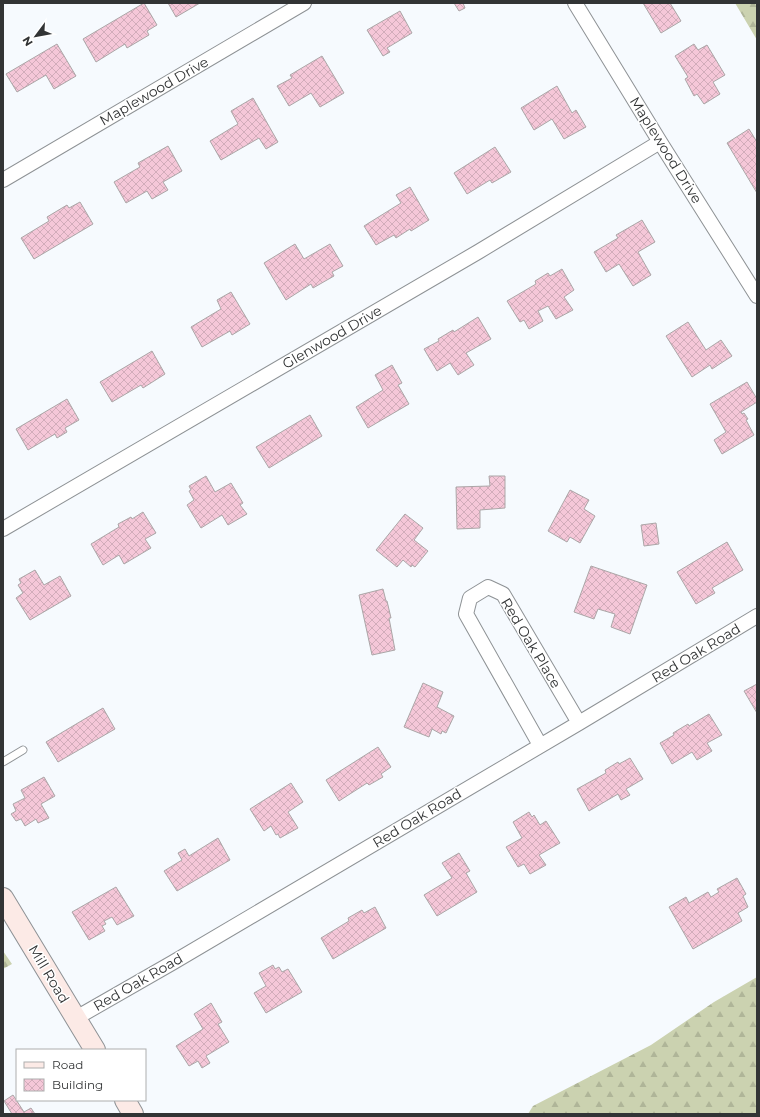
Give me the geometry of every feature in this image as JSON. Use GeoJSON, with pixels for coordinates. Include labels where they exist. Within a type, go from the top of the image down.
{"type":"FeatureCollection","features":[{"type":"Feature","properties":{"kind":"street","name":"Maplewood Drive"},"geometry":{"type":"LineString","coordinates":[[3,180],[304,3]]}},
{"type":"Feature","properties":{"kind":"street","name":"Maplewood Drive"},"geometry":{"type":"LineString","coordinates":[[575,3],[757,296]]}},
{"type":"Feature","properties":{"kind":"street","name":"Glenwood Drive"},"geometry":{"type":"LineString","coordinates":[[3,530],[478,252],[660,142]]}},
{"type":"Feature","properties":{"kind":"street","name":"Red Oak Place"},"geometry":{"type":"LineString","coordinates":[[540,745],[466,614],[470,598],[488,587],[503,594],[579,723]]}},
{"type":"Feature","properties":{"kind":"street","name":"Red Oak Road"},"geometry":{"type":"LineString","coordinates":[[76,1018],[579,723],[757,616]]}},
{"type":"Feature","properties":{"kind":"street","name":"Mill Road"},"geometry":{"type":"LineString","coordinates":[[3,898],[94,1049]]}},
{"type":"Feature","properties":{"kind":"street"},"geometry":{"type":"LineString","coordinates":[[126,1101],[133,1114]]}},
{"type":"Feature","properties":{"kind":"lane"},"geometry":{"type":"LineString","coordinates":[[3,762],[23,750]]}},
{"type":"Feature","properties":{"kind":"green space"},"geometry":{"type":"Polygon","coordinates":[[[735,3],[757,3],[757,40],[735,3]]]}},
{"type":"Feature","properties":{"kind":"green space"},"geometry":{"type":"Polygon","coordinates":[[[3,951],[12,964],[3,969],[3,951]]]}},
{"type":"Feature","properties":{"kind":"green space"},"geometry":{"type":"Polygon","coordinates":[[[757,977],[757,1114],[528,1114],[533,1106],[651,1045],[714,1002],[757,977]]]}},
{"type":"Feature","properties":{"kind":"building"},"geometry":{"type":"Polygon","coordinates":[[[144,3],[157,25],[147,31],[149,35],[127,48],[125,44],[96,62],[83,39],[144,3]]]}},
{"type":"Feature","properties":{"kind":"building"},"geometry":{"type":"Polygon","coordinates":[[[168,3],[200,3],[176,17],[168,3]]]}},
{"type":"Feature","properties":{"kind":"building"},"geometry":{"type":"Polygon","coordinates":[[[454,3],[463,3],[465,8],[459,11],[454,3]]]}},
{"type":"Feature","properties":{"kind":"building"},"geometry":{"type":"Polygon","coordinates":[[[643,3],[670,3],[681,21],[661,33],[643,3]]]}},
{"type":"Feature","properties":{"kind":"building"},"geometry":{"type":"Polygon","coordinates":[[[400,11],[412,33],[387,48],[390,52],[383,56],[367,30],[400,11]]]}},
{"type":"Feature","properties":{"kind":"building"},"geometry":{"type":"Polygon","coordinates":[[[57,44],[76,76],[54,89],[46,75],[17,92],[6,74],[57,44]]]}},
{"type":"Feature","properties":{"kind":"building"},"geometry":{"type":"Polygon","coordinates":[[[694,44],[698,50],[707,45],[725,75],[713,82],[720,94],[704,104],[697,94],[694,96],[685,79],[688,77],[675,56],[694,44]]]}},
{"type":"Feature","properties":{"kind":"building"},"geometry":{"type":"Polygon","coordinates":[[[322,56],[344,93],[320,107],[311,93],[289,106],[277,86],[292,78],[290,75],[322,56]]]}},
{"type":"Feature","properties":{"kind":"building"},"geometry":{"type":"Polygon","coordinates":[[[557,86],[572,113],[576,110],[586,127],[564,139],[552,119],[534,130],[521,108],[557,86]]]}},
{"type":"Feature","properties":{"kind":"building"},"geometry":{"type":"Polygon","coordinates":[[[253,98],[278,142],[266,149],[259,138],[221,160],[210,141],[238,124],[231,111],[253,98]]]}},
{"type":"Feature","properties":{"kind":"building"},"geometry":{"type":"Polygon","coordinates":[[[749,129],[757,142],[757,193],[727,143],[749,129]]]}},
{"type":"Feature","properties":{"kind":"building"},"geometry":{"type":"Polygon","coordinates":[[[168,146],[182,171],[163,182],[168,190],[152,199],[147,191],[126,203],[114,182],[140,167],[138,163],[168,146]]]}},
{"type":"Feature","properties":{"kind":"building"},"geometry":{"type":"Polygon","coordinates":[[[495,147],[511,172],[492,183],[490,180],[467,194],[454,173],[495,147]]]}},
{"type":"Feature","properties":{"kind":"building"},"geometry":{"type":"Polygon","coordinates":[[[410,187],[429,220],[411,231],[410,229],[396,238],[394,235],[376,245],[364,226],[401,203],[396,195],[410,187]]]}},
{"type":"Feature","properties":{"kind":"building"},"geometry":{"type":"Polygon","coordinates":[[[80,202],[93,224],[34,259],[21,238],[49,221],[47,217],[67,205],[69,208],[80,202]]]}},
{"type":"Feature","properties":{"kind":"building"},"geometry":{"type":"Polygon","coordinates":[[[642,220],[655,242],[638,252],[651,275],[633,286],[619,264],[606,272],[594,252],[618,238],[616,235],[642,220]]]}},
{"type":"Feature","properties":{"kind":"building"},"geometry":{"type":"Polygon","coordinates":[[[295,244],[304,259],[330,244],[343,266],[332,272],[334,276],[313,288],[311,284],[286,300],[264,263],[295,244]]]}},
{"type":"Feature","properties":{"kind":"building"},"geometry":{"type":"Polygon","coordinates":[[[562,269],[574,290],[564,297],[573,310],[556,319],[548,306],[538,311],[543,321],[529,329],[524,320],[520,322],[507,301],[536,284],[535,281],[548,273],[550,276],[562,269]]]}},
{"type":"Feature","properties":{"kind":"building"},"geometry":{"type":"Polygon","coordinates":[[[231,292],[250,324],[232,335],[230,331],[202,347],[191,327],[221,309],[217,300],[231,292]]]}},
{"type":"Feature","properties":{"kind":"building"},"geometry":{"type":"Polygon","coordinates":[[[478,317],[491,339],[466,353],[474,365],[458,375],[450,363],[437,371],[424,349],[439,341],[438,339],[453,330],[454,332],[478,317]]]}},
{"type":"Feature","properties":{"kind":"building"},"geometry":{"type":"Polygon","coordinates":[[[688,322],[706,350],[721,340],[732,356],[712,369],[710,365],[692,377],[666,336],[688,322]]]}},
{"type":"Feature","properties":{"kind":"building"},"geometry":{"type":"Polygon","coordinates":[[[152,351],[165,374],[143,388],[141,385],[112,402],[100,382],[152,351]]]}},
{"type":"Feature","properties":{"kind":"building"},"geometry":{"type":"Polygon","coordinates":[[[392,365],[402,383],[398,385],[409,404],[368,428],[356,407],[383,390],[375,375],[392,365]]]}},
{"type":"Feature","properties":{"kind":"building"},"geometry":{"type":"Polygon","coordinates":[[[747,382],[757,399],[757,402],[741,412],[742,414],[744,413],[748,419],[746,420],[754,435],[722,454],[714,440],[726,432],[710,404],[747,382]]]}},
{"type":"Feature","properties":{"kind":"building"},"geometry":{"type":"Polygon","coordinates":[[[67,399],[79,420],[65,428],[67,432],[57,438],[55,434],[28,450],[16,429],[67,399]]]}},
{"type":"Feature","properties":{"kind":"building"},"geometry":{"type":"Polygon","coordinates":[[[310,415],[322,436],[269,468],[256,447],[310,415]]]}},
{"type":"Feature","properties":{"kind":"building"},"geometry":{"type":"Polygon","coordinates":[[[206,476],[215,492],[231,483],[243,503],[240,505],[247,514],[228,525],[222,515],[201,528],[187,505],[194,500],[189,491],[191,490],[189,486],[206,476]]]}},
{"type":"Feature","properties":{"kind":"building"},"geometry":{"type":"Polygon","coordinates":[[[489,476],[505,476],[505,508],[480,510],[480,528],[457,529],[456,487],[490,486],[489,476]]]}},
{"type":"Feature","properties":{"kind":"building"},"geometry":{"type":"Polygon","coordinates":[[[570,490],[589,500],[584,509],[595,516],[580,543],[570,537],[567,542],[548,531],[570,490]]]}},
{"type":"Feature","properties":{"kind":"building"},"geometry":{"type":"Polygon","coordinates":[[[143,512],[156,533],[145,539],[151,548],[124,564],[119,555],[103,565],[91,544],[119,527],[118,524],[131,517],[132,519],[143,512]]]}},
{"type":"Feature","properties":{"kind":"building"},"geometry":{"type":"Polygon","coordinates":[[[405,514],[423,528],[414,540],[428,551],[415,567],[412,565],[411,567],[403,560],[397,567],[376,550],[405,514]]]}},
{"type":"Feature","properties":{"kind":"building"},"geometry":{"type":"Polygon","coordinates":[[[656,523],[659,544],[644,546],[641,525],[656,523]]]}},
{"type":"Feature","properties":{"kind":"building"},"geometry":{"type":"Polygon","coordinates":[[[727,542],[743,570],[712,588],[715,593],[696,604],[677,572],[727,542]]]}},
{"type":"Feature","properties":{"kind":"building"},"geometry":{"type":"Polygon","coordinates":[[[591,566],[647,585],[630,634],[611,627],[615,614],[598,609],[594,619],[574,612],[591,566]]]}},
{"type":"Feature","properties":{"kind":"building"},"geometry":{"type":"Polygon","coordinates":[[[35,570],[44,585],[60,576],[71,596],[30,620],[16,598],[23,593],[18,585],[21,583],[19,579],[35,570]]]}},
{"type":"Feature","properties":{"kind":"building"},"geometry":{"type":"Polygon","coordinates":[[[383,589],[391,618],[389,618],[395,650],[372,655],[359,595],[383,589]]]}},
{"type":"Feature","properties":{"kind":"building"},"geometry":{"type":"Polygon","coordinates":[[[423,683],[443,692],[437,707],[454,716],[446,733],[442,731],[441,734],[432,729],[429,737],[404,727],[423,683]]]}},
{"type":"Feature","properties":{"kind":"building"},"geometry":{"type":"Polygon","coordinates":[[[757,684],[757,713],[744,691],[757,684]]]}},
{"type":"Feature","properties":{"kind":"building"},"geometry":{"type":"Polygon","coordinates":[[[103,708],[115,729],[58,762],[46,742],[103,708]]]}},
{"type":"Feature","properties":{"kind":"building"},"geometry":{"type":"Polygon","coordinates":[[[709,714],[722,735],[707,743],[712,751],[697,760],[692,752],[672,764],[660,743],[674,735],[673,733],[688,724],[689,726],[709,714]]]}},
{"type":"Feature","properties":{"kind":"building"},"geometry":{"type":"Polygon","coordinates":[[[378,747],[391,767],[381,774],[383,777],[369,785],[367,783],[339,801],[326,780],[378,747]]]}},
{"type":"Feature","properties":{"kind":"building"},"geometry":{"type":"Polygon","coordinates":[[[630,758],[643,779],[626,789],[630,795],[621,800],[618,794],[589,811],[577,789],[606,773],[605,770],[618,762],[619,764],[630,758]]]}},
{"type":"Feature","properties":{"kind":"building"},"geometry":{"type":"Polygon","coordinates":[[[44,777],[55,796],[41,804],[49,818],[38,823],[36,819],[25,826],[21,819],[16,821],[11,814],[16,811],[13,804],[25,798],[21,790],[44,777]]]}},
{"type":"Feature","properties":{"kind":"building"},"geometry":{"type":"Polygon","coordinates":[[[291,783],[303,802],[288,812],[298,828],[280,838],[278,834],[276,835],[271,826],[264,831],[250,809],[291,783]]]}},
{"type":"Feature","properties":{"kind":"building"},"geometry":{"type":"Polygon","coordinates":[[[529,812],[532,817],[534,815],[540,825],[546,821],[560,843],[539,855],[546,865],[530,874],[524,864],[518,867],[506,847],[522,838],[513,822],[529,812]]]}},
{"type":"Feature","properties":{"kind":"building"},"geometry":{"type":"Polygon","coordinates":[[[218,838],[230,860],[177,891],[164,871],[182,860],[178,853],[185,849],[189,856],[218,838]]]}},
{"type":"Feature","properties":{"kind":"building"},"geometry":{"type":"Polygon","coordinates":[[[459,853],[470,871],[466,873],[477,892],[437,916],[424,895],[452,878],[442,863],[459,853]]]}},
{"type":"Feature","properties":{"kind":"building"},"geometry":{"type":"Polygon","coordinates":[[[737,878],[746,894],[743,896],[748,907],[738,913],[742,921],[693,949],[669,907],[686,897],[689,903],[708,892],[711,897],[719,892],[717,889],[737,878]]]}},
{"type":"Feature","properties":{"kind":"building"},"geometry":{"type":"Polygon","coordinates":[[[116,887],[134,916],[117,925],[112,917],[104,921],[106,924],[102,926],[105,931],[89,940],[72,912],[116,887]]]}},
{"type":"Feature","properties":{"kind":"building"},"geometry":{"type":"Polygon","coordinates":[[[375,907],[386,928],[333,959],[321,938],[349,921],[348,918],[362,910],[364,913],[375,907]]]}},
{"type":"Feature","properties":{"kind":"building"},"geometry":{"type":"Polygon","coordinates":[[[273,965],[275,969],[279,967],[282,972],[288,969],[302,992],[266,1013],[254,993],[266,986],[259,973],[273,965]]]}},
{"type":"Feature","properties":{"kind":"building"},"geometry":{"type":"Polygon","coordinates":[[[211,1003],[222,1022],[218,1024],[229,1042],[206,1056],[210,1063],[202,1068],[198,1061],[189,1066],[176,1046],[203,1029],[194,1014],[211,1003]]]}},
{"type":"Feature","properties":{"kind":"building"},"geometry":{"type":"Polygon","coordinates":[[[13,1095],[24,1112],[31,1108],[35,1114],[12,1114],[4,1101],[13,1095]]]}}]}
